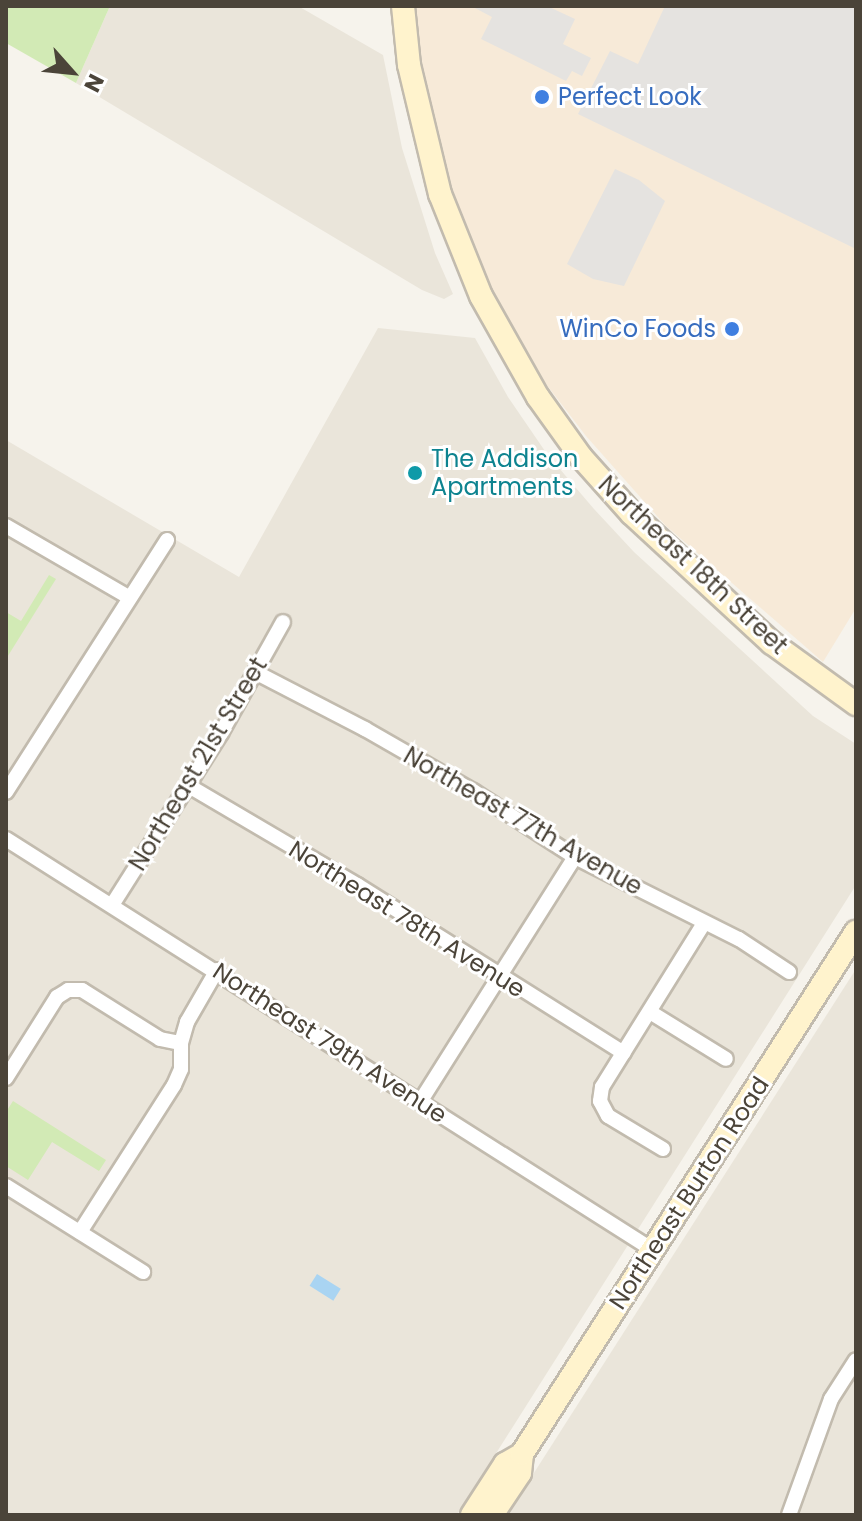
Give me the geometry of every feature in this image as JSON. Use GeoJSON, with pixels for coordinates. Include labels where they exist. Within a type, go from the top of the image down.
{"type":"FeatureCollection","features":[{"type":"Feature","properties":{"kind":"street","name":"Northeast 18th Street"},"geometry":{"type":"LineString","coordinates":[[403,6],[409,65],[440,194],[481,296],[538,397],[581,457],[632,514],[772,643],[856,704]]}},
{"type":"Feature","properties":{"kind":"street"},"geometry":{"type":"LineString","coordinates":[[6,526],[130,598]]}},
{"type":"Feature","properties":{"kind":"street"},"geometry":{"type":"LineString","coordinates":[[6,792],[167,540]]}},
{"type":"Feature","properties":{"kind":"street","name":"Northeast 21st Street"},"geometry":{"type":"LineString","coordinates":[[112,905],[189,786],[283,622]]}},
{"type":"Feature","properties":{"kind":"street","name":"Northeast 77th Avenue"},"geometry":{"type":"LineString","coordinates":[[255,672],[473,791],[575,857],[739,939],[789,972]]}},
{"type":"Feature","properties":{"kind":"street","name":"Northeast 78th Avenue"},"geometry":{"type":"LineString","coordinates":[[189,786],[357,885],[624,1053]]}},
{"type":"Feature","properties":{"kind":"street","name":"Northeast 79th Avenue"},"geometry":{"type":"LineString","coordinates":[[6,839],[217,970],[653,1250]]}},
{"type":"Feature","properties":{"kind":"street"},"geometry":{"type":"LineString","coordinates":[[420,1102],[575,857]]}},
{"type":"Feature","properties":{"kind":"street"},"geometry":{"type":"LineString","coordinates":[[663,1149],[608,1116],[600,1101],[602,1087],[704,923]]}},
{"type":"Feature","properties":{"kind":"street","name":"Northeast Burton Road"},"geometry":{"type":"LineString","coordinates":[[492,1515],[520,1473],[522,1454],[856,932]]}},
{"type":"Feature","properties":{"kind":"street"},"geometry":{"type":"LineString","coordinates":[[80,1232],[174,1085],[181,1069],[181,1043],[197,999],[217,970]]}},
{"type":"Feature","properties":{"kind":"street"},"geometry":{"type":"LineString","coordinates":[[6,1078],[57,997],[68,990],[82,990],[160,1039],[181,1043]]}},
{"type":"Feature","properties":{"kind":"street"},"geometry":{"type":"LineString","coordinates":[[650,1012],[726,1059]]}},
{"type":"Feature","properties":{"kind":"street"},"geometry":{"type":"LineString","coordinates":[[6,1186],[143,1272]]}},
{"type":"Feature","properties":{"kind":"street"},"geometry":{"type":"LineString","coordinates":[[789,1515],[831,1399],[856,1360]]}},
{"type":"Feature","properties":{"kind":"street","name":"Northeast Burton Road"},"geometry":{"type":"LineString","coordinates":[[472,1515],[505,1464],[522,1454]]}},
{"type":"Feature","properties":{"kind":"shaded area"},"geometry":{"type":"Polygon","coordinates":[[[110,6],[298,6],[383,55],[402,148],[435,253],[453,294],[444,299],[422,290],[76,83],[110,6]]]}},
{"type":"Feature","properties":{"kind":"shaded area"},"geometry":{"type":"Polygon","coordinates":[[[414,6],[856,6],[856,608],[823,662],[665,525],[586,436],[522,353],[485,282],[440,165],[418,56],[414,6]]]}},
{"type":"Feature","properties":{"kind":"shaded area"},"geometry":{"type":"Polygon","coordinates":[[[471,6],[547,6],[575,19],[563,44],[591,58],[582,76],[572,71],[566,81],[481,39],[492,17],[471,6]]]}},
{"type":"Feature","properties":{"kind":"shaded area"},"geometry":{"type":"Polygon","coordinates":[[[665,6],[856,6],[856,249],[578,114],[610,51],[638,64],[665,6]]]}},
{"type":"Feature","properties":{"kind":"shaded area"},"geometry":{"type":"Polygon","coordinates":[[[615,169],[639,180],[665,201],[624,286],[593,279],[567,264],[615,169]]]}},
{"type":"Feature","properties":{"kind":"shaded area"},"geometry":{"type":"Polygon","coordinates":[[[378,328],[475,338],[508,397],[547,454],[634,552],[813,716],[856,744],[856,885],[457,1515],[6,1515],[6,440],[239,577],[378,328]]]}},
{"type":"Feature","properties":{"kind":"shaded area"},"geometry":{"type":"Polygon","coordinates":[[[856,969],[856,1515],[507,1515],[856,969]]]}},
{"type":"Feature","properties":{"kind":"green space"},"geometry":{"type":"Polygon","coordinates":[[[6,6],[110,6],[76,83],[6,43],[6,6]]]}},
{"type":"Feature","properties":{"kind":"green space"},"geometry":{"type":"Polygon","coordinates":[[[49,575],[56,579],[6,659],[6,612],[21,621],[49,575]]]}},
{"type":"Feature","properties":{"kind":"green space"},"geometry":{"type":"Polygon","coordinates":[[[13,1101],[106,1160],[99,1171],[52,1142],[28,1180],[6,1166],[6,1112],[13,1101]]]}},
{"type":"Feature","properties":{"kind":"water"},"geometry":{"type":"Polygon","coordinates":[[[317,1274],[341,1289],[333,1301],[310,1286],[317,1274]]]}},
{"type":"Feature","properties":{"kind":"place","name":"Perfect Look"},"geometry":{"type":"Point","coordinates":[542,97]}},
{"type":"Feature","properties":{"kind":"place","name":"WinCo Foods"},"geometry":{"type":"Point","coordinates":[732,329]}},
{"type":"Feature","properties":{"kind":"place","name":"The Addison Apartments"},"geometry":{"type":"Point","coordinates":[415,473]}}]}
